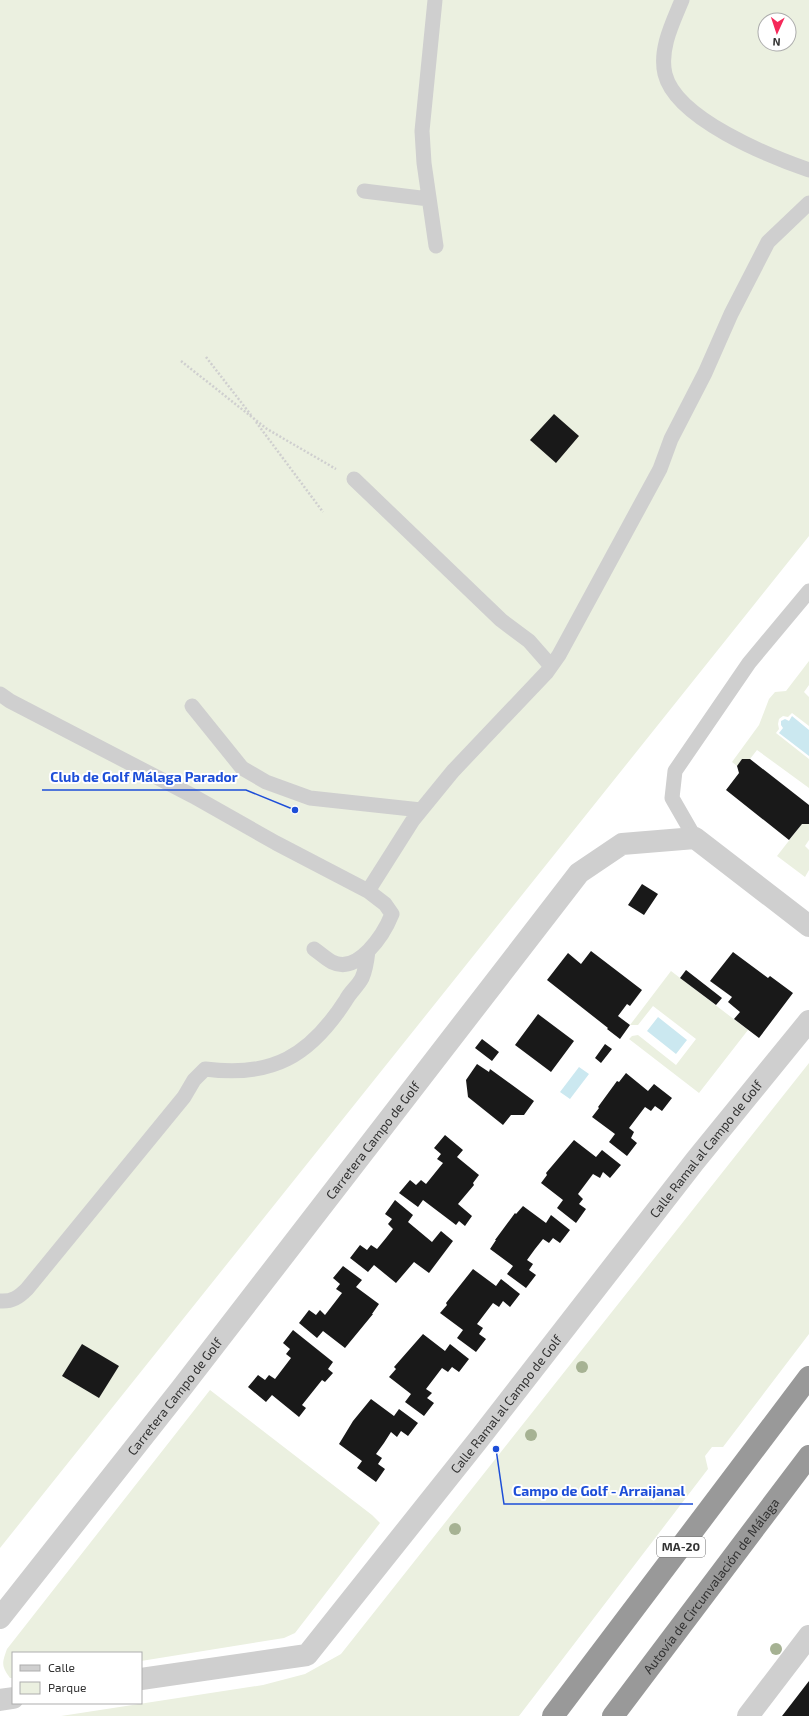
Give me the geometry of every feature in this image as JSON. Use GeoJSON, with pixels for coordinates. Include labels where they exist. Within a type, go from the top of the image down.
{"type":"FeatureCollection","features":[{"type":"Feature","properties":{"kind":"highway","name":"MA-20"},"geometry":{"type":"LineString","coordinates":[[553,1716],[809,1377]]}},
{"type":"Feature","properties":{"kind":"highway","name":"Autovía de Circunvalación de Málaga"},"geometry":{"type":"LineString","coordinates":[[613,1716],[809,1456]]}},
{"type":"Feature","properties":{"kind":"street"},"geometry":{"type":"LineString","coordinates":[[695,838],[809,926]]}},
{"type":"Feature","properties":{"kind":"street","name":"Carretera Campo de Golf"},"geometry":{"type":"LineString","coordinates":[[0,1618],[180,1390],[579,873],[622,844],[695,838]]}},
{"type":"Feature","properties":{"kind":"street","name":"Calle Ramal al Campo de Golf"},"geometry":{"type":"LineString","coordinates":[[142,1679],[307,1655],[479,1439],[695,1161],[809,1021]]}},
{"type":"Feature","properties":{"kind":"street"},"geometry":{"type":"LineString","coordinates":[[748,1716],[809,1636]]}},
{"type":"Feature","properties":{"kind":"street"},"geometry":{"type":"LineString","coordinates":[[0,1700],[12,1698]]}},
{"type":"Feature","properties":{"kind":"lane"},"geometry":{"type":"LineString","coordinates":[[435,0],[422,131],[425,196],[436,246]]}},
{"type":"Feature","properties":{"kind":"lane"},"geometry":{"type":"LineString","coordinates":[[682,0],[666,43],[664,60],[665,74],[672,88],[685,104],[703,119],[749,146],[780,160],[809,170]]}},
{"type":"Feature","properties":{"kind":"lane"},"geometry":{"type":"LineString","coordinates":[[364,191],[425,196]]}},
{"type":"Feature","properties":{"kind":"lane"},"geometry":{"type":"LineString","coordinates":[[368,891],[413,820],[421,810],[453,771],[555,660],[660,469],[671,440],[706,373],[731,314],[768,242],[809,203]]}},
{"type":"Feature","properties":{"kind":"lane"},"geometry":{"type":"LineString","coordinates":[[354,479],[501,620],[529,641],[535,648],[555,660]]}},
{"type":"Feature","properties":{"kind":"lane"},"geometry":{"type":"LineString","coordinates":[[695,838],[672,798],[675,771],[749,663],[809,591]]}},
{"type":"Feature","properties":{"kind":"lane"},"geometry":{"type":"LineString","coordinates":[[0,694],[10,701],[193,796],[276,843],[368,891],[385,904],[392,914],[377,942],[363,956],[349,964],[333,962],[314,949]]}},
{"type":"Feature","properties":{"kind":"lane"},"geometry":{"type":"LineString","coordinates":[[192,706],[242,768],[266,782],[310,798],[421,810]]}},
{"type":"Feature","properties":{"kind":"lane"},"geometry":{"type":"LineString","coordinates":[[0,1301],[14,1299],[27,1289],[184,1097],[194,1080],[205,1069],[219,1071],[260,1070],[284,1062],[306,1049],[341,1008],[361,978],[366,965],[368,951]]}},
{"type":"Feature","properties":{"kind":"path"},"geometry":{"type":"LineString","coordinates":[[206,357],[272,441],[323,512]]}},
{"type":"Feature","properties":{"kind":"path"},"geometry":{"type":"LineString","coordinates":[[181,361],[267,429],[354,479]]}},
{"type":"Feature","properties":{"kind":"green space"},"geometry":{"type":"Polygon","coordinates":[[[0,0],[809,0],[809,536],[0,1548],[0,0]]]}},
{"type":"Feature","properties":{"kind":"green space"},"geometry":{"type":"Polygon","coordinates":[[[809,661],[809,685],[804,692],[809,697],[809,726],[792,713],[788,717],[783,716],[779,719],[779,729],[776,733],[809,759],[809,788],[757,750],[750,759],[742,759],[737,766],[732,762],[759,725],[769,699],[775,692],[786,691],[809,661]]]}},
{"type":"Feature","properties":{"kind":"green space"},"geometry":{"type":"Polygon","coordinates":[[[802,824],[809,824],[809,840],[805,846],[809,850],[809,870],[805,877],[777,856],[802,824]]]}},
{"type":"Feature","properties":{"kind":"green space"},"geometry":{"type":"Polygon","coordinates":[[[671,971],[748,1030],[699,1093],[629,1039],[632,1036],[638,1035],[676,1065],[696,1039],[653,1006],[638,1025],[630,1025],[671,971]]]}},
{"type":"Feature","properties":{"kind":"green space"},"geometry":{"type":"Polygon","coordinates":[[[809,1063],[809,1334],[723,1447],[712,1447],[705,1456],[708,1469],[519,1716],[61,1716],[263,1685],[305,1674],[341,1654],[809,1063]]]}},
{"type":"Feature","properties":{"kind":"green space"},"geometry":{"type":"Polygon","coordinates":[[[210,1390],[372,1515],[380,1523],[295,1633],[284,1638],[142,1661],[142,1652],[12,1652],[12,1678],[10,1678],[3,1664],[7,1649],[210,1390]]]}},
{"type":"Feature","properties":{"kind":"water"},"geometry":{"type":"Polygon","coordinates":[[[792,716],[809,730],[809,756],[779,733],[783,728],[781,721],[785,719],[789,721],[792,716]]]}},
{"type":"Feature","properties":{"kind":"water"},"geometry":{"type":"Polygon","coordinates":[[[658,1017],[687,1040],[676,1054],[647,1031],[658,1017]]]}},
{"type":"Feature","properties":{"kind":"water"},"geometry":{"type":"Polygon","coordinates":[[[579,1067],[589,1074],[570,1099],[560,1092],[579,1067]]]}},
{"type":"Feature","properties":{"kind":"building"},"geometry":{"type":"Polygon","coordinates":[[[554,414],[579,436],[556,463],[530,440],[554,414]]]}},
{"type":"Feature","properties":{"kind":"building"},"geometry":{"type":"Polygon","coordinates":[[[742,759],[750,759],[809,805],[809,824],[802,824],[789,840],[726,790],[739,773],[737,766],[742,759]]]}},
{"type":"Feature","properties":{"kind":"building"},"geometry":{"type":"Polygon","coordinates":[[[642,884],[658,894],[644,915],[628,905],[642,884]]]}},
{"type":"Feature","properties":{"kind":"building"},"geometry":{"type":"Polygon","coordinates":[[[591,951],[642,990],[630,1006],[627,1004],[618,1016],[630,1025],[620,1039],[547,980],[568,953],[581,964],[591,951]]]}},
{"type":"Feature","properties":{"kind":"building"},"geometry":{"type":"Polygon","coordinates":[[[733,952],[768,978],[770,976],[793,993],[759,1038],[734,1019],[740,1012],[728,1002],[732,997],[710,981],[733,952]]]}},
{"type":"Feature","properties":{"kind":"building"},"geometry":{"type":"Polygon","coordinates":[[[686,970],[722,998],[716,1005],[680,978],[686,970]]]}},
{"type":"Feature","properties":{"kind":"building"},"geometry":{"type":"Polygon","coordinates":[[[538,1014],[574,1041],[551,1072],[515,1045],[538,1014]]]}},
{"type":"Feature","properties":{"kind":"building"},"geometry":{"type":"Polygon","coordinates":[[[482,1039],[499,1052],[492,1061],[475,1048],[482,1039]]]}},
{"type":"Feature","properties":{"kind":"building"},"geometry":{"type":"Polygon","coordinates":[[[605,1044],[612,1049],[601,1063],[595,1058],[605,1044]]]}},
{"type":"Feature","properties":{"kind":"building"},"geometry":{"type":"Polygon","coordinates":[[[477,1064],[489,1072],[490,1069],[534,1101],[524,1115],[511,1115],[503,1125],[468,1097],[466,1080],[477,1064]]]}},
{"type":"Feature","properties":{"kind":"building"},"geometry":{"type":"Polygon","coordinates":[[[626,1073],[648,1091],[654,1084],[672,1098],[662,1111],[655,1106],[651,1111],[645,1107],[629,1128],[634,1132],[631,1138],[637,1143],[627,1156],[609,1142],[615,1134],[592,1117],[617,1081],[619,1082],[626,1073]]]}},
{"type":"Feature","properties":{"kind":"building"},"geometry":{"type":"Polygon","coordinates":[[[445,1135],[463,1150],[457,1157],[479,1175],[473,1183],[474,1185],[458,1204],[472,1216],[465,1226],[459,1221],[456,1225],[423,1200],[418,1207],[399,1193],[410,1180],[416,1185],[421,1180],[426,1184],[443,1163],[437,1159],[441,1154],[434,1148],[445,1135]]]}},
{"type":"Feature","properties":{"kind":"building"},"geometry":{"type":"Polygon","coordinates":[[[574,1140],[596,1157],[602,1150],[621,1165],[610,1178],[603,1172],[600,1178],[593,1174],[578,1194],[583,1199],[579,1204],[586,1209],[576,1223],[557,1208],[563,1200],[541,1183],[547,1175],[546,1173],[574,1140]]]}},
{"type":"Feature","properties":{"kind":"building"},"geometry":{"type":"Polygon","coordinates":[[[395,1200],[413,1215],[408,1222],[432,1242],[441,1231],[453,1241],[429,1273],[414,1262],[396,1283],[374,1265],[368,1272],[350,1258],[360,1245],[367,1250],[371,1245],[377,1249],[393,1229],[388,1224],[392,1219],[385,1214],[395,1200]]]}},
{"type":"Feature","properties":{"kind":"building"},"geometry":{"type":"Polygon","coordinates":[[[523,1206],[546,1223],[551,1215],[570,1230],[560,1243],[553,1238],[549,1243],[543,1239],[535,1249],[527,1260],[533,1264],[529,1270],[536,1275],[526,1288],[507,1274],[513,1266],[490,1249],[515,1213],[516,1214],[523,1206]]]}},
{"type":"Feature","properties":{"kind":"building"},"geometry":{"type":"Polygon","coordinates":[[[343,1266],[362,1280],[356,1287],[379,1304],[373,1314],[345,1348],[323,1331],[317,1338],[299,1323],[309,1310],[316,1315],[320,1310],[325,1315],[342,1293],[336,1289],[340,1284],[333,1278],[343,1266]]]}},
{"type":"Feature","properties":{"kind":"building"},"geometry":{"type":"Polygon","coordinates":[[[473,1269],[496,1286],[501,1279],[520,1294],[510,1307],[503,1301],[499,1307],[493,1303],[477,1324],[483,1328],[479,1334],[486,1339],[476,1352],[457,1338],[463,1330],[440,1313],[447,1305],[446,1303],[473,1269]]]}},
{"type":"Feature","properties":{"kind":"building"},"geometry":{"type":"Polygon","coordinates":[[[293,1330],[333,1362],[328,1369],[333,1373],[325,1382],[322,1380],[302,1405],[306,1408],[299,1417],[272,1395],[266,1402],[248,1387],[258,1375],[265,1380],[269,1375],[275,1379],[291,1358],[286,1354],[290,1349],[283,1343],[293,1330]]]}},
{"type":"Feature","properties":{"kind":"building"},"geometry":{"type":"Polygon","coordinates":[[[423,1334],[445,1351],[450,1344],[469,1359],[459,1372],[452,1367],[448,1372],[442,1368],[426,1389],[432,1393],[427,1398],[434,1403],[424,1416],[405,1402],[411,1394],[389,1377],[396,1369],[394,1367],[423,1334]]]}},
{"type":"Feature","properties":{"kind":"building"},"geometry":{"type":"Polygon","coordinates":[[[82,1344],[119,1366],[99,1398],[62,1376],[82,1344]]]}},
{"type":"Feature","properties":{"kind":"building"},"geometry":{"type":"Polygon","coordinates":[[[371,1399],[394,1416],[399,1409],[418,1423],[408,1436],[401,1431],[397,1437],[391,1432],[376,1454],[382,1458],[378,1464],[385,1469],[376,1482],[357,1468],[362,1461],[339,1444],[353,1421],[371,1399]]]}},
{"type":"Feature","properties":{"kind":"building"},"geometry":{"type":"Polygon","coordinates":[[[809,1681],[809,1716],[782,1716],[809,1681]]]}},
{"type":"Feature","properties":{"kind":"place","name":"Club de Golf Málaga Parador"},"geometry":{"type":"Point","coordinates":[295,810]}},
{"type":"Feature","properties":{"kind":"place","name":"Campo de Golf - Arraijanal"},"geometry":{"type":"Point","coordinates":[496,1449]}}]}
